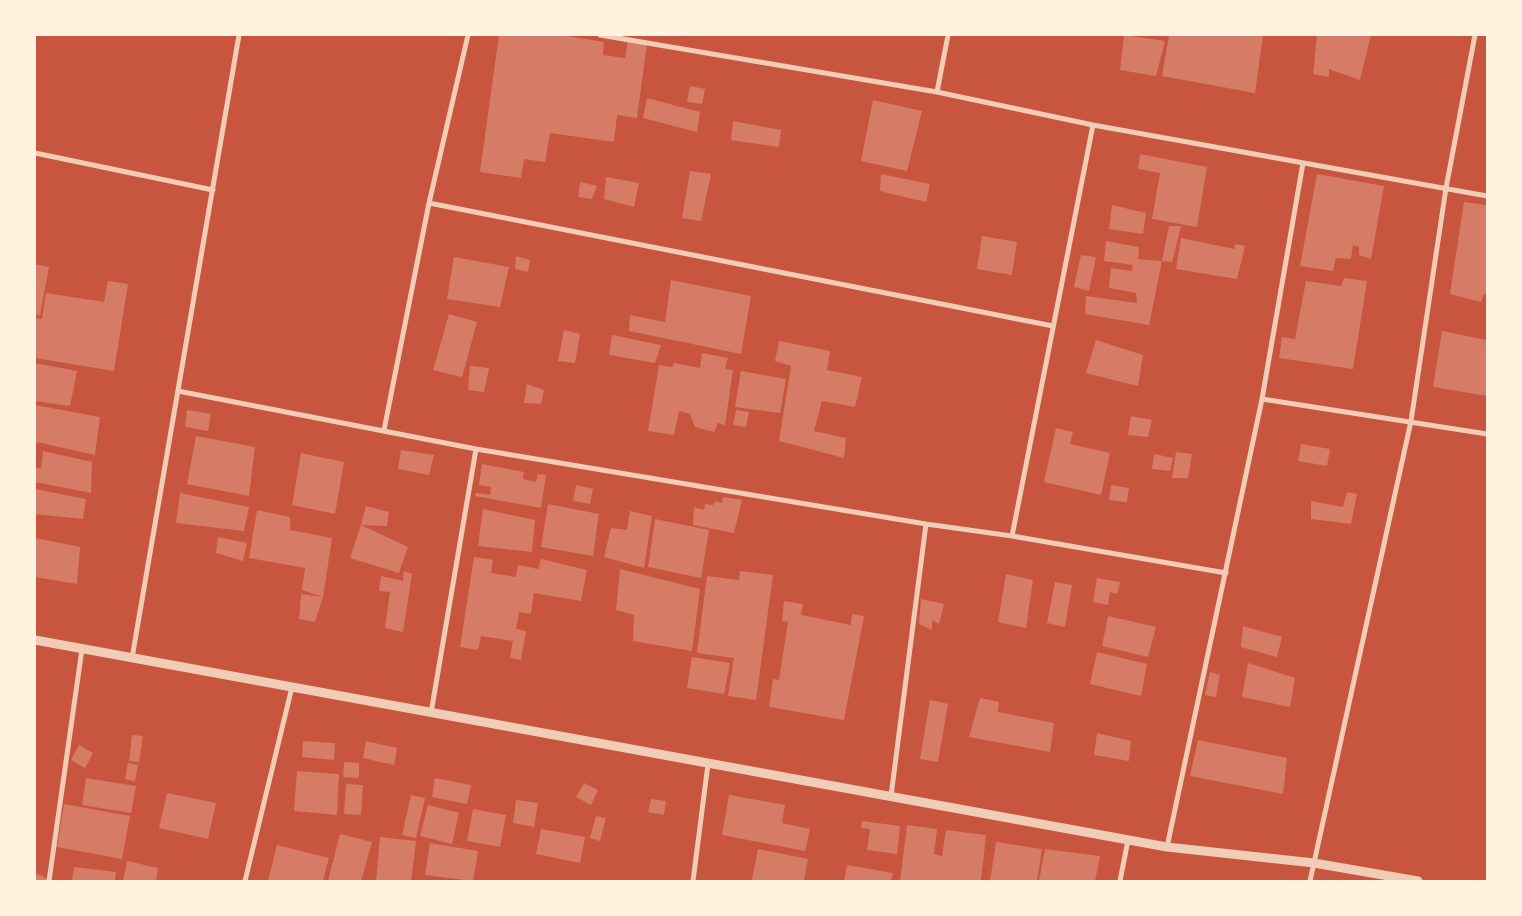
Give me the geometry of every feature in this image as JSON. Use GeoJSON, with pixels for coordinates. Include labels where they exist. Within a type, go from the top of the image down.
{"type":"FeatureCollection","features":[{"type":"Feature","properties":{"kind":"street"},"geometry":{"type":"LineString","coordinates":[[132,658],[239,35]]}},
{"type":"Feature","properties":{"kind":"street"},"geometry":{"type":"LineString","coordinates":[[384,430],[430,204],[468,35]]}},
{"type":"Feature","properties":{"kind":"street"},"geometry":{"type":"LineString","coordinates":[[600,35],[937,92],[1093,125],[1487,196]]}},
{"type":"Feature","properties":{"kind":"street"},"geometry":{"type":"LineString","coordinates":[[937,92],[948,35]]}},
{"type":"Feature","properties":{"kind":"street"},"geometry":{"type":"LineString","coordinates":[[1310,881],[1412,421],[1446,188],[1475,35]]}},
{"type":"Feature","properties":{"kind":"street"},"geometry":{"type":"LineString","coordinates":[[1012,536],[1093,125]]}},
{"type":"Feature","properties":{"kind":"street"},"geometry":{"type":"LineString","coordinates":[[35,154],[212,190]]}},
{"type":"Feature","properties":{"kind":"street"},"geometry":{"type":"LineString","coordinates":[[1167,847],[1262,399],[1303,163]]}},
{"type":"Feature","properties":{"kind":"street"},"geometry":{"type":"LineString","coordinates":[[430,204],[1054,326]]}},
{"type":"Feature","properties":{"kind":"street"},"geometry":{"type":"LineString","coordinates":[[178,390],[476,449],[926,524],[1012,536],[1226,573]]}},
{"type":"Feature","properties":{"kind":"street"},"geometry":{"type":"LineString","coordinates":[[1262,399],[1487,434]]}},
{"type":"Feature","properties":{"kind":"street"},"geometry":{"type":"LineString","coordinates":[[431,713],[476,449]]}},
{"type":"Feature","properties":{"kind":"street"},"geometry":{"type":"LineString","coordinates":[[891,796],[926,524]]}},
{"type":"Feature","properties":{"kind":"street"},"geometry":{"type":"LineString","coordinates":[[35,640],[1167,847],[1314,863],[1418,881]]}},
{"type":"Feature","properties":{"kind":"street"},"geometry":{"type":"LineString","coordinates":[[49,881],[82,649]]}},
{"type":"Feature","properties":{"kind":"street"},"geometry":{"type":"LineString","coordinates":[[245,881],[292,688]]}},
{"type":"Feature","properties":{"kind":"street"},"geometry":{"type":"LineString","coordinates":[[693,881],[708,764]]}},
{"type":"Feature","properties":{"kind":"street"},"geometry":{"type":"LineString","coordinates":[[1120,881],[1128,840]]}},
{"type":"Feature","properties":{"kind":"building"},"geometry":{"type":"Polygon","coordinates":[[[499,35],[560,35],[604,42],[603,55],[625,58],[628,40],[647,43],[637,118],[617,115],[614,142],[550,133],[545,162],[524,159],[521,178],[480,172],[499,35]]]}},
{"type":"Feature","properties":{"kind":"building"},"geometry":{"type":"Polygon","coordinates":[[[1124,35],[1165,41],[1156,76],[1120,70],[1124,35]]]}},
{"type":"Feature","properties":{"kind":"building"},"geometry":{"type":"Polygon","coordinates":[[[1169,35],[1263,35],[1255,93],[1162,76],[1169,35]]]}},
{"type":"Feature","properties":{"kind":"building"},"geometry":{"type":"Polygon","coordinates":[[[1317,35],[1371,35],[1360,80],[1329,69],[1329,77],[1313,74],[1317,35]]]}},
{"type":"Feature","properties":{"kind":"building"},"geometry":{"type":"Polygon","coordinates":[[[690,86],[705,89],[702,104],[687,102],[690,86]]]}},
{"type":"Feature","properties":{"kind":"building"},"geometry":{"type":"Polygon","coordinates":[[[647,98],[700,112],[697,132],[643,118],[647,98]]]}},
{"type":"Feature","properties":{"kind":"building"},"geometry":{"type":"Polygon","coordinates":[[[873,100],[922,111],[907,171],[861,161],[873,100]]]}},
{"type":"Feature","properties":{"kind":"building"},"geometry":{"type":"Polygon","coordinates":[[[733,121],[781,130],[779,147],[731,140],[733,121]]]}},
{"type":"Feature","properties":{"kind":"building"},"geometry":{"type":"Polygon","coordinates":[[[1140,154],[1207,167],[1197,227],[1152,219],[1160,173],[1138,169],[1140,154]]]}},
{"type":"Feature","properties":{"kind":"building"},"geometry":{"type":"Polygon","coordinates":[[[690,171],[711,174],[701,221],[682,218],[690,171]]]}},
{"type":"Feature","properties":{"kind":"building"},"geometry":{"type":"Polygon","coordinates":[[[881,174],[930,184],[926,202],[880,191],[881,174]]]}},
{"type":"Feature","properties":{"kind":"building"},"geometry":{"type":"Polygon","coordinates":[[[1317,174],[1384,186],[1371,259],[1359,255],[1359,247],[1353,245],[1351,259],[1336,258],[1333,271],[1300,266],[1317,174]]]}},
{"type":"Feature","properties":{"kind":"building"},"geometry":{"type":"Polygon","coordinates":[[[606,177],[639,183],[634,207],[604,199],[606,177]]]}},
{"type":"Feature","properties":{"kind":"building"},"geometry":{"type":"Polygon","coordinates":[[[580,182],[597,186],[592,199],[578,197],[580,182]]]}},
{"type":"Feature","properties":{"kind":"building"},"geometry":{"type":"Polygon","coordinates":[[[1464,202],[1487,205],[1487,294],[1484,294],[1481,302],[1450,294],[1464,202]]]}},
{"type":"Feature","properties":{"kind":"building"},"geometry":{"type":"Polygon","coordinates":[[[1112,205],[1146,213],[1143,234],[1109,229],[1112,205]]]}},
{"type":"Feature","properties":{"kind":"building"},"geometry":{"type":"Polygon","coordinates":[[[1169,226],[1181,226],[1172,262],[1162,261],[1169,226]]]}},
{"type":"Feature","properties":{"kind":"building"},"geometry":{"type":"Polygon","coordinates":[[[982,236],[1017,242],[1012,275],[977,269],[982,236]]]}},
{"type":"Feature","properties":{"kind":"building"},"geometry":{"type":"Polygon","coordinates":[[[1181,238],[1234,249],[1235,244],[1245,246],[1237,279],[1176,269],[1181,238]]]}},
{"type":"Feature","properties":{"kind":"building"},"geometry":{"type":"Polygon","coordinates":[[[1106,241],[1139,247],[1138,259],[1162,261],[1149,325],[1085,314],[1086,296],[1137,303],[1136,293],[1109,288],[1111,268],[1132,271],[1133,265],[1104,261],[1106,241]]]}},
{"type":"Feature","properties":{"kind":"building"},"geometry":{"type":"Polygon","coordinates":[[[1081,255],[1096,257],[1089,291],[1074,287],[1081,255]]]}},
{"type":"Feature","properties":{"kind":"building"},"geometry":{"type":"Polygon","coordinates":[[[516,256],[530,260],[528,272],[515,269],[516,256]]]}},
{"type":"Feature","properties":{"kind":"building"},"geometry":{"type":"Polygon","coordinates":[[[454,257],[509,267],[500,307],[447,299],[454,257]]]}},
{"type":"Feature","properties":{"kind":"building"},"geometry":{"type":"Polygon","coordinates":[[[35,264],[49,267],[40,315],[35,315],[35,264]]]}},
{"type":"Feature","properties":{"kind":"building"},"geometry":{"type":"Polygon","coordinates":[[[1344,278],[1367,281],[1353,369],[1279,358],[1282,337],[1295,339],[1306,281],[1341,286],[1344,278]]]}},
{"type":"Feature","properties":{"kind":"building"},"geometry":{"type":"Polygon","coordinates":[[[671,280],[751,296],[741,354],[629,331],[630,315],[665,322],[671,280]]]}},
{"type":"Feature","properties":{"kind":"building"},"geometry":{"type":"Polygon","coordinates":[[[108,281],[128,284],[114,371],[35,358],[35,318],[42,319],[46,293],[104,302],[108,281]]]}},
{"type":"Feature","properties":{"kind":"building"},"geometry":{"type":"Polygon","coordinates":[[[449,314],[477,322],[462,377],[433,370],[449,314]]]}},
{"type":"Feature","properties":{"kind":"building"},"geometry":{"type":"Polygon","coordinates":[[[564,330],[580,334],[575,363],[558,361],[564,330]]]}},
{"type":"Feature","properties":{"kind":"building"},"geometry":{"type":"Polygon","coordinates":[[[1442,331],[1487,340],[1487,396],[1433,387],[1442,331]]]}},
{"type":"Feature","properties":{"kind":"building"},"geometry":{"type":"Polygon","coordinates":[[[612,335],[661,345],[655,363],[609,355],[612,335]]]}},
{"type":"Feature","properties":{"kind":"building"},"geometry":{"type":"Polygon","coordinates":[[[1096,340],[1143,355],[1138,386],[1086,373],[1096,340]]]}},
{"type":"Feature","properties":{"kind":"building"},"geometry":{"type":"Polygon","coordinates":[[[779,341],[830,351],[827,370],[862,377],[855,407],[822,401],[814,431],[846,438],[844,458],[779,441],[791,366],[775,361],[779,341]]]}},
{"type":"Feature","properties":{"kind":"building"},"geometry":{"type":"Polygon","coordinates":[[[702,353],[728,358],[725,369],[733,370],[725,425],[718,423],[714,432],[695,427],[690,414],[679,411],[674,435],[648,431],[659,365],[672,367],[674,363],[700,368],[702,353]]]}},
{"type":"Feature","properties":{"kind":"building"},"geometry":{"type":"Polygon","coordinates":[[[35,363],[77,371],[70,406],[35,401],[35,363]]]}},
{"type":"Feature","properties":{"kind":"building"},"geometry":{"type":"Polygon","coordinates":[[[470,366],[489,368],[484,392],[468,390],[470,366]]]}},
{"type":"Feature","properties":{"kind":"building"},"geometry":{"type":"Polygon","coordinates":[[[741,371],[786,379],[780,413],[735,407],[741,371]]]}},
{"type":"Feature","properties":{"kind":"building"},"geometry":{"type":"Polygon","coordinates":[[[527,384],[544,390],[541,404],[524,403],[527,384]]]}},
{"type":"Feature","properties":{"kind":"building"},"geometry":{"type":"Polygon","coordinates":[[[35,405],[100,417],[95,455],[37,442],[35,449],[35,405]]]}},
{"type":"Feature","properties":{"kind":"building"},"geometry":{"type":"Polygon","coordinates":[[[187,410],[211,414],[208,431],[185,427],[187,410]]]}},
{"type":"Feature","properties":{"kind":"building"},"geometry":{"type":"Polygon","coordinates":[[[736,410],[749,412],[746,427],[733,425],[736,410]]]}},
{"type":"Feature","properties":{"kind":"building"},"geometry":{"type":"Polygon","coordinates":[[[1131,416],[1152,420],[1148,437],[1128,435],[1131,416]]]}},
{"type":"Feature","properties":{"kind":"building"},"geometry":{"type":"Polygon","coordinates":[[[1056,428],[1073,432],[1070,444],[1110,453],[1101,495],[1044,482],[1056,428]]]}},
{"type":"Feature","properties":{"kind":"building"},"geometry":{"type":"Polygon","coordinates":[[[196,436],[255,447],[249,496],[187,484],[196,436]]]}},
{"type":"Feature","properties":{"kind":"building"},"geometry":{"type":"Polygon","coordinates":[[[1301,444],[1330,449],[1327,466],[1298,461],[1301,444]]]}},
{"type":"Feature","properties":{"kind":"building"},"geometry":{"type":"Polygon","coordinates":[[[401,450],[434,455],[429,475],[398,469],[401,450]]]}},
{"type":"Feature","properties":{"kind":"building"},"geometry":{"type":"Polygon","coordinates":[[[43,451],[92,462],[91,493],[35,482],[35,467],[41,469],[43,451]]]}},
{"type":"Feature","properties":{"kind":"building"},"geometry":{"type":"Polygon","coordinates":[[[1176,452],[1192,454],[1188,478],[1172,478],[1176,452]]]}},
{"type":"Feature","properties":{"kind":"building"},"geometry":{"type":"Polygon","coordinates":[[[301,453],[344,462],[335,514],[292,505],[301,453]]]}},
{"type":"Feature","properties":{"kind":"building"},"geometry":{"type":"Polygon","coordinates":[[[1154,454],[1173,458],[1170,471],[1152,469],[1154,454]]]}},
{"type":"Feature","properties":{"kind":"building"},"geometry":{"type":"Polygon","coordinates":[[[482,464],[524,472],[523,479],[536,482],[538,474],[546,475],[541,508],[475,496],[476,493],[490,495],[491,487],[479,485],[482,464]]]}},
{"type":"Feature","properties":{"kind":"building"},"geometry":{"type":"Polygon","coordinates":[[[576,485],[593,489],[590,504],[573,501],[576,485]]]}},
{"type":"Feature","properties":{"kind":"building"},"geometry":{"type":"Polygon","coordinates":[[[1111,485],[1129,488],[1127,502],[1109,500],[1111,485]]]}},
{"type":"Feature","properties":{"kind":"building"},"geometry":{"type":"Polygon","coordinates":[[[35,489],[86,499],[83,519],[35,514],[35,489]]]}},
{"type":"Feature","properties":{"kind":"building"},"geometry":{"type":"Polygon","coordinates":[[[1347,492],[1357,494],[1351,524],[1311,519],[1311,501],[1343,507],[1347,492]]]}},
{"type":"Feature","properties":{"kind":"building"},"geometry":{"type":"Polygon","coordinates":[[[180,493],[249,507],[244,531],[176,523],[180,493]]]}},
{"type":"Feature","properties":{"kind":"building"},"geometry":{"type":"Polygon","coordinates":[[[723,497],[742,500],[734,533],[693,525],[694,507],[704,510],[705,504],[713,505],[715,501],[722,503],[723,497]]]}},
{"type":"Feature","properties":{"kind":"building"},"geometry":{"type":"Polygon","coordinates":[[[548,504],[599,514],[593,556],[541,547],[548,504]]]}},
{"type":"Feature","properties":{"kind":"building"},"geometry":{"type":"Polygon","coordinates":[[[366,506],[389,512],[387,526],[361,525],[366,506]]]}},
{"type":"Feature","properties":{"kind":"building"},"geometry":{"type":"Polygon","coordinates":[[[483,509],[535,520],[532,552],[478,546],[483,509]]]}},
{"type":"Feature","properties":{"kind":"building"},"geometry":{"type":"Polygon","coordinates":[[[257,510],[290,517],[290,530],[332,538],[323,597],[302,590],[305,568],[249,558],[257,510]]]}},
{"type":"Feature","properties":{"kind":"building"},"geometry":{"type":"Polygon","coordinates":[[[630,511],[652,516],[644,568],[604,557],[611,528],[627,530],[630,511]]]}},
{"type":"Feature","properties":{"kind":"building"},"geometry":{"type":"Polygon","coordinates":[[[655,519],[709,530],[701,578],[648,567],[655,519]]]}},
{"type":"Feature","properties":{"kind":"building"},"geometry":{"type":"Polygon","coordinates":[[[361,525],[408,547],[399,573],[350,558],[361,525]]]}},
{"type":"Feature","properties":{"kind":"building"},"geometry":{"type":"Polygon","coordinates":[[[218,537],[247,543],[243,561],[216,553],[218,537]]]}},
{"type":"Feature","properties":{"kind":"building"},"geometry":{"type":"Polygon","coordinates":[[[35,538],[80,547],[77,584],[35,577],[35,538]]]}},
{"type":"Feature","properties":{"kind":"building"},"geometry":{"type":"Polygon","coordinates":[[[474,557],[493,560],[491,573],[516,577],[518,565],[538,569],[541,559],[587,570],[581,601],[534,593],[531,614],[519,612],[516,629],[526,631],[521,660],[510,658],[513,641],[481,636],[478,650],[460,647],[474,557]]]}},
{"type":"Feature","properties":{"kind":"building"},"geometry":{"type":"Polygon","coordinates":[[[620,569],[700,589],[692,651],[633,641],[634,615],[616,610],[620,569]]]}},
{"type":"Feature","properties":{"kind":"building"},"geometry":{"type":"Polygon","coordinates":[[[404,571],[412,574],[403,632],[385,628],[390,592],[379,591],[381,576],[403,581],[404,571]]]}},
{"type":"Feature","properties":{"kind":"building"},"geometry":{"type":"Polygon","coordinates":[[[740,571],[773,575],[756,700],[728,696],[734,658],[697,653],[707,576],[739,580],[740,571]]]}},
{"type":"Feature","properties":{"kind":"building"},"geometry":{"type":"Polygon","coordinates":[[[1006,574],[1033,580],[1026,628],[998,622],[1006,574]]]}},
{"type":"Feature","properties":{"kind":"building"},"geometry":{"type":"Polygon","coordinates":[[[1097,578],[1120,582],[1117,594],[1110,592],[1108,605],[1093,602],[1097,578]]]}},
{"type":"Feature","properties":{"kind":"building"},"geometry":{"type":"Polygon","coordinates":[[[1055,582],[1072,585],[1065,627],[1047,623],[1055,582]]]}},
{"type":"Feature","properties":{"kind":"building"},"geometry":{"type":"Polygon","coordinates":[[[301,594],[323,597],[315,622],[299,619],[301,594]]]}},
{"type":"Feature","properties":{"kind":"building"},"geometry":{"type":"Polygon","coordinates":[[[921,599],[944,604],[939,624],[932,620],[932,630],[919,624],[921,599]]]}},
{"type":"Feature","properties":{"kind":"building"},"geometry":{"type":"Polygon","coordinates":[[[784,601],[803,604],[801,615],[851,625],[852,614],[864,616],[844,720],[769,707],[773,679],[779,680],[788,622],[782,621],[784,601]]]}},
{"type":"Feature","properties":{"kind":"building"},"geometry":{"type":"Polygon","coordinates":[[[1108,616],[1156,627],[1148,657],[1102,646],[1108,616]]]}},
{"type":"Feature","properties":{"kind":"building"},"geometry":{"type":"Polygon","coordinates":[[[1243,626],[1282,637],[1277,657],[1241,647],[1243,626]]]}},
{"type":"Feature","properties":{"kind":"building"},"geometry":{"type":"Polygon","coordinates":[[[1097,652],[1147,664],[1141,696],[1090,684],[1097,652]]]}},
{"type":"Feature","properties":{"kind":"building"},"geometry":{"type":"Polygon","coordinates":[[[692,657],[730,663],[724,694],[687,688],[692,657]]]}},
{"type":"Feature","properties":{"kind":"building"},"geometry":{"type":"Polygon","coordinates":[[[1248,663],[1295,678],[1290,707],[1242,697],[1248,663]]]}},
{"type":"Feature","properties":{"kind":"building"},"geometry":{"type":"Polygon","coordinates":[[[1210,672],[1220,675],[1216,697],[1205,695],[1210,672]]]}},
{"type":"Feature","properties":{"kind":"building"},"geometry":{"type":"Polygon","coordinates":[[[980,698],[999,702],[998,712],[1054,723],[1050,752],[969,737],[980,698]]]}},
{"type":"Feature","properties":{"kind":"building"},"geometry":{"type":"Polygon","coordinates":[[[930,700],[948,704],[938,762],[920,759],[930,700]]]}},
{"type":"Feature","properties":{"kind":"building"},"geometry":{"type":"Polygon","coordinates":[[[1097,733],[1131,741],[1129,761],[1094,755],[1097,733]]]}},
{"type":"Feature","properties":{"kind":"building"},"geometry":{"type":"Polygon","coordinates":[[[132,735],[143,736],[139,762],[129,761],[132,735]]]}},
{"type":"Feature","properties":{"kind":"building"},"geometry":{"type":"Polygon","coordinates":[[[1198,740],[1287,758],[1283,794],[1190,776],[1198,740]]]}},
{"type":"Feature","properties":{"kind":"building"},"geometry":{"type":"Polygon","coordinates":[[[303,741],[335,743],[334,760],[302,757],[303,741]]]}},
{"type":"Feature","properties":{"kind":"building"},"geometry":{"type":"Polygon","coordinates":[[[366,741],[397,748],[394,765],[363,758],[366,741]]]}},
{"type":"Feature","properties":{"kind":"building"},"geometry":{"type":"Polygon","coordinates":[[[79,745],[93,753],[85,768],[71,760],[79,745]]]}},
{"type":"Feature","properties":{"kind":"building"},"geometry":{"type":"Polygon","coordinates":[[[344,762],[359,763],[359,778],[343,777],[344,762]]]}},
{"type":"Feature","properties":{"kind":"building"},"geometry":{"type":"Polygon","coordinates":[[[128,763],[138,765],[135,781],[125,779],[128,763]]]}},
{"type":"Feature","properties":{"kind":"building"},"geometry":{"type":"Polygon","coordinates":[[[297,771],[339,774],[337,815],[294,811],[297,771]]]}},
{"type":"Feature","properties":{"kind":"building"},"geometry":{"type":"Polygon","coordinates":[[[86,778],[136,786],[131,813],[82,805],[86,778]]]}},
{"type":"Feature","properties":{"kind":"building"},"geometry":{"type":"Polygon","coordinates":[[[435,778],[471,785],[467,804],[432,797],[435,778]]]}},
{"type":"Feature","properties":{"kind":"building"},"geometry":{"type":"Polygon","coordinates":[[[584,783],[598,790],[591,805],[576,797],[584,783]]]}},
{"type":"Feature","properties":{"kind":"building"},"geometry":{"type":"Polygon","coordinates":[[[346,784],[363,785],[361,815],[344,814],[346,784]]]}},
{"type":"Feature","properties":{"kind":"building"},"geometry":{"type":"Polygon","coordinates":[[[167,793],[216,803],[208,839],[159,828],[167,793]]]}},
{"type":"Feature","properties":{"kind":"building"},"geometry":{"type":"Polygon","coordinates":[[[411,795],[425,798],[416,838],[402,835],[411,795]]]}},
{"type":"Feature","properties":{"kind":"building"},"geometry":{"type":"Polygon","coordinates":[[[729,795],[785,805],[782,823],[810,829],[805,851],[722,835],[729,795]]]}},
{"type":"Feature","properties":{"kind":"building"},"geometry":{"type":"Polygon","coordinates":[[[651,799],[666,801],[664,815],[648,812],[651,799]]]}},
{"type":"Feature","properties":{"kind":"building"},"geometry":{"type":"Polygon","coordinates":[[[516,800],[538,803],[534,827],[513,823],[516,800]]]}},
{"type":"Feature","properties":{"kind":"building"},"geometry":{"type":"Polygon","coordinates":[[[64,804],[130,816],[122,859],[57,847],[64,804]]]}},
{"type":"Feature","properties":{"kind":"building"},"geometry":{"type":"Polygon","coordinates":[[[428,805],[459,813],[452,844],[420,836],[428,805]]]}},
{"type":"Feature","properties":{"kind":"building"},"geometry":{"type":"Polygon","coordinates":[[[473,809],[506,815],[500,847],[467,841],[473,809]]]}},
{"type":"Feature","properties":{"kind":"building"},"geometry":{"type":"Polygon","coordinates":[[[596,816],[606,818],[600,841],[590,838],[596,816]]]}},
{"type":"Feature","properties":{"kind":"building"},"geometry":{"type":"Polygon","coordinates":[[[862,821],[900,826],[897,854],[867,850],[870,829],[861,828],[862,821]]]}},
{"type":"Feature","properties":{"kind":"building"},"geometry":{"type":"Polygon","coordinates":[[[907,825],[937,829],[934,854],[942,856],[946,830],[986,835],[981,881],[900,881],[907,825]]]}},
{"type":"Feature","properties":{"kind":"building"},"geometry":{"type":"Polygon","coordinates":[[[541,829],[585,837],[580,863],[536,854],[541,829]]]}},
{"type":"Feature","properties":{"kind":"building"},"geometry":{"type":"Polygon","coordinates":[[[340,834],[372,842],[361,881],[328,881],[340,834]]]}},
{"type":"Feature","properties":{"kind":"building"},"geometry":{"type":"Polygon","coordinates":[[[380,837],[416,841],[411,881],[376,881],[380,837]]]}},
{"type":"Feature","properties":{"kind":"building"},"geometry":{"type":"Polygon","coordinates":[[[996,842],[1042,849],[1037,881],[990,881],[996,842]]]}},
{"type":"Feature","properties":{"kind":"building"},"geometry":{"type":"Polygon","coordinates":[[[430,843],[478,851],[473,881],[425,875],[430,843]]]}},
{"type":"Feature","properties":{"kind":"building"},"geometry":{"type":"Polygon","coordinates":[[[277,845],[329,858],[323,881],[268,881],[277,845]]]}},
{"type":"Feature","properties":{"kind":"building"},"geometry":{"type":"Polygon","coordinates":[[[758,849],[808,859],[804,881],[752,880],[758,849]]]}},
{"type":"Feature","properties":{"kind":"building"},"geometry":{"type":"Polygon","coordinates":[[[1045,849],[1100,856],[1095,881],[1039,881],[1045,849]]]}},
{"type":"Feature","properties":{"kind":"building"},"geometry":{"type":"Polygon","coordinates":[[[127,861],[158,868],[156,881],[123,881],[127,861]]]}},
{"type":"Feature","properties":{"kind":"building"},"geometry":{"type":"Polygon","coordinates":[[[847,865],[893,873],[891,881],[844,881],[847,865]]]}},
{"type":"Feature","properties":{"kind":"building"},"geometry":{"type":"Polygon","coordinates":[[[74,867],[116,872],[115,881],[72,881],[74,867]]]}},
{"type":"Feature","properties":{"kind":"building"},"geometry":{"type":"Polygon","coordinates":[[[35,873],[48,879],[47,881],[35,881],[35,873]]]}}]}
